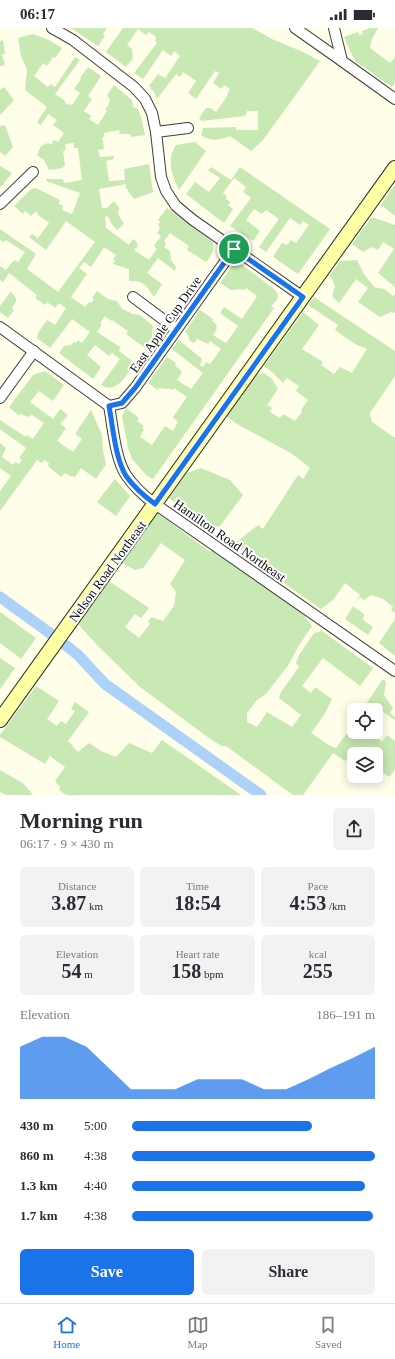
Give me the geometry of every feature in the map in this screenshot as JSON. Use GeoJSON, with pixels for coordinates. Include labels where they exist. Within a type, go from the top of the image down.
{"type":"FeatureCollection","features":[{"type":"Feature","properties":{"kind":"street"},"geometry":{"type":"LineString","coordinates":[[52,28],[73,40],[134,87],[145,98],[152,113],[156,132],[161,177],[166,191],[176,206],[192,220],[303,297]]}},
{"type":"Feature","properties":{"kind":"street"},"geometry":{"type":"LineString","coordinates":[[295,28],[395,98]]}},
{"type":"Feature","properties":{"kind":"street"},"geometry":{"type":"LineString","coordinates":[[334,28],[342,61]]}},
{"type":"Feature","properties":{"kind":"street"},"geometry":{"type":"LineString","coordinates":[[156,132],[188,128]]}},
{"type":"Feature","properties":{"kind":"street","name":"Nelson Road Northeast"},"geometry":{"type":"LineString","coordinates":[[0,720],[395,168]]}},
{"type":"Feature","properties":{"kind":"street"},"geometry":{"type":"LineString","coordinates":[[0,204],[33,172]]}},
{"type":"Feature","properties":{"kind":"street","name":"East Apple Cup Drive"},"geometry":{"type":"LineString","coordinates":[[109,406],[122,403],[135,388],[234,249]]}},
{"type":"Feature","properties":{"kind":"street"},"geometry":{"type":"LineString","coordinates":[[132,297],[176,329]]}},
{"type":"Feature","properties":{"kind":"street"},"geometry":{"type":"LineString","coordinates":[[0,327],[109,406]]}},
{"type":"Feature","properties":{"kind":"street"},"geometry":{"type":"LineString","coordinates":[[0,398],[34,351]]}},
{"type":"Feature","properties":{"kind":"street","name":"Hamilton Road Northeast"},"geometry":{"type":"LineString","coordinates":[[109,406],[119,456],[126,474],[136,489],[155,504],[395,671]]}},
{"type":"Feature","properties":{"kind":"green space"},"geometry":{"type":"Polygon","coordinates":[[[71,28],[107,28],[103,34],[105,36],[98,46],[71,28]]]}},
{"type":"Feature","properties":{"kind":"green space"},"geometry":{"type":"Polygon","coordinates":[[[123,28],[252,28],[320,61],[263,140],[251,151],[230,136],[216,140],[209,139],[201,135],[203,128],[236,127],[236,130],[258,130],[258,111],[247,111],[245,116],[201,121],[199,118],[206,108],[211,108],[216,112],[228,95],[227,94],[230,89],[224,85],[221,89],[213,83],[219,73],[215,71],[196,99],[188,93],[196,81],[183,72],[180,77],[176,74],[157,99],[149,86],[158,74],[165,78],[180,56],[174,51],[171,56],[163,50],[143,79],[134,73],[157,43],[155,41],[156,37],[149,32],[146,35],[138,29],[127,45],[132,49],[133,58],[126,67],[106,52],[123,28]]]}},
{"type":"Feature","properties":{"kind":"green space"},"geometry":{"type":"Polygon","coordinates":[[[370,28],[378,28],[371,41],[370,48],[390,63],[395,57],[395,83],[392,87],[355,61],[344,37],[358,32],[359,35],[363,34],[362,31],[370,28]]]}},
{"type":"Feature","properties":{"kind":"green space"},"geometry":{"type":"Polygon","coordinates":[[[33,34],[49,40],[62,48],[47,66],[43,63],[34,76],[48,87],[51,84],[55,87],[75,57],[80,60],[55,94],[68,105],[72,105],[80,93],[74,89],[88,67],[101,76],[88,96],[92,99],[84,111],[91,116],[89,119],[98,125],[107,111],[105,109],[110,100],[107,95],[114,85],[132,100],[133,107],[138,109],[145,135],[131,137],[130,134],[120,134],[119,130],[104,133],[104,137],[102,138],[104,149],[98,150],[100,157],[114,156],[114,159],[106,161],[109,181],[125,180],[124,169],[149,164],[153,192],[134,199],[126,188],[126,184],[99,189],[102,208],[107,208],[115,202],[119,208],[118,214],[124,224],[117,230],[109,218],[105,215],[106,228],[129,245],[133,239],[136,241],[138,246],[134,250],[149,260],[157,249],[154,246],[161,236],[157,233],[160,228],[158,225],[160,222],[158,220],[167,208],[212,241],[213,244],[212,252],[206,262],[187,250],[189,246],[170,233],[164,241],[166,243],[164,247],[170,251],[171,260],[176,267],[175,271],[158,258],[147,273],[162,284],[154,297],[149,289],[141,282],[129,281],[129,269],[113,264],[115,261],[113,260],[116,255],[104,247],[91,267],[84,262],[79,268],[87,274],[71,297],[85,307],[94,299],[92,298],[97,291],[108,299],[117,301],[122,309],[133,314],[140,315],[153,326],[152,337],[145,348],[126,334],[128,331],[105,316],[100,323],[102,324],[97,332],[120,347],[119,351],[135,363],[121,382],[112,387],[101,385],[120,359],[112,353],[109,356],[95,345],[87,355],[101,367],[93,379],[59,353],[64,346],[71,345],[74,342],[76,343],[78,340],[82,343],[90,332],[72,319],[50,348],[37,338],[38,333],[47,320],[55,325],[66,308],[59,303],[55,308],[47,302],[45,305],[35,298],[37,295],[9,273],[3,282],[0,280],[0,266],[6,270],[14,260],[18,262],[25,252],[6,240],[4,242],[0,240],[0,229],[36,254],[27,269],[58,292],[95,242],[66,221],[46,250],[29,237],[32,234],[38,238],[49,223],[37,214],[38,212],[35,212],[31,216],[25,211],[23,214],[14,206],[31,189],[36,188],[60,200],[59,204],[63,206],[62,210],[72,214],[80,193],[46,181],[47,179],[63,179],[64,183],[82,180],[78,148],[74,148],[74,143],[65,144],[66,150],[63,151],[65,165],[62,168],[49,170],[44,160],[37,155],[41,146],[48,143],[51,145],[54,140],[58,142],[64,133],[53,125],[57,120],[48,114],[41,125],[37,122],[47,107],[25,90],[27,70],[21,56],[18,38],[33,34]]]}},
{"type":"Feature","properties":{"kind":"green space"},"geometry":{"type":"Polygon","coordinates":[[[3,40],[5,53],[2,55],[5,65],[0,66],[0,41],[3,40]]]}},
{"type":"Feature","properties":{"kind":"green space"},"geometry":{"type":"Polygon","coordinates":[[[4,87],[14,100],[0,115],[0,90],[4,87]]]}},
{"type":"Feature","properties":{"kind":"green space"},"geometry":{"type":"Polygon","coordinates":[[[5,125],[13,147],[5,156],[0,152],[0,126],[5,125]]]}},
{"type":"Feature","properties":{"kind":"green space"},"geometry":{"type":"Polygon","coordinates":[[[195,142],[206,151],[179,190],[171,168],[171,156],[173,150],[176,145],[195,142]]]}},
{"type":"Feature","properties":{"kind":"green space"},"geometry":{"type":"Polygon","coordinates":[[[0,166],[12,173],[0,188],[0,166]]]}},
{"type":"Feature","properties":{"kind":"green space"},"geometry":{"type":"Polygon","coordinates":[[[211,167],[231,180],[240,167],[330,229],[298,274],[273,257],[282,243],[287,245],[291,240],[296,243],[309,225],[303,221],[300,225],[290,218],[266,252],[259,247],[279,219],[266,210],[262,214],[254,209],[246,220],[260,231],[253,241],[230,226],[251,198],[243,192],[246,187],[234,178],[223,193],[227,196],[226,199],[230,202],[228,205],[233,209],[224,223],[186,194],[195,182],[209,192],[220,178],[208,170],[211,167]]]}},
{"type":"Feature","properties":{"kind":"green space"},"geometry":{"type":"Polygon","coordinates":[[[395,184],[395,216],[381,205],[395,184]]]}},
{"type":"Feature","properties":{"kind":"green space"},"geometry":{"type":"Polygon","coordinates":[[[372,217],[395,225],[395,287],[378,273],[394,249],[383,242],[378,250],[371,247],[363,252],[352,244],[372,217]]]}},
{"type":"Feature","properties":{"kind":"green space"},"geometry":{"type":"Polygon","coordinates":[[[357,260],[364,274],[374,287],[384,289],[393,296],[395,294],[395,313],[391,312],[380,317],[358,302],[368,288],[356,279],[339,303],[332,296],[335,286],[330,275],[340,261],[357,260]]]}},
{"type":"Feature","properties":{"kind":"green space"},"geometry":{"type":"Polygon","coordinates":[[[237,263],[241,264],[274,289],[278,294],[277,300],[271,306],[274,308],[153,479],[147,476],[132,459],[128,448],[122,416],[126,408],[139,418],[137,421],[144,426],[140,437],[152,445],[165,426],[173,431],[178,422],[173,417],[187,397],[174,388],[172,390],[168,388],[159,388],[158,390],[148,383],[167,357],[176,363],[175,365],[182,372],[177,380],[191,389],[203,373],[172,349],[179,340],[202,359],[200,365],[203,367],[206,362],[210,364],[221,349],[210,341],[208,344],[197,339],[194,343],[190,341],[185,332],[200,310],[213,319],[212,321],[217,325],[217,329],[213,335],[226,343],[238,326],[220,313],[224,307],[242,319],[257,296],[246,288],[244,290],[231,290],[220,283],[233,265],[237,263]]]}},
{"type":"Feature","properties":{"kind":"green space"},"geometry":{"type":"Polygon","coordinates":[[[11,291],[16,302],[12,308],[14,310],[8,318],[0,312],[0,306],[11,291]]]}},
{"type":"Feature","properties":{"kind":"green space"},"geometry":{"type":"Polygon","coordinates":[[[314,297],[395,351],[395,376],[370,413],[372,422],[395,438],[395,613],[391,610],[393,607],[383,599],[371,595],[364,600],[360,597],[354,605],[360,595],[345,583],[334,599],[321,609],[271,574],[234,544],[258,525],[263,529],[298,475],[303,479],[310,468],[291,453],[237,424],[226,416],[254,375],[264,373],[272,379],[278,389],[267,405],[272,408],[270,412],[280,418],[283,414],[295,421],[302,412],[301,410],[308,400],[296,391],[299,386],[287,378],[283,383],[264,366],[303,312],[319,325],[302,349],[323,362],[321,365],[334,374],[340,367],[352,373],[367,349],[355,344],[335,330],[338,325],[308,305],[314,297]]]}},
{"type":"Feature","properties":{"kind":"green space"},"geometry":{"type":"Polygon","coordinates":[[[45,371],[64,385],[53,401],[39,391],[30,402],[53,419],[60,409],[68,415],[60,424],[66,428],[57,441],[73,452],[82,439],[75,434],[91,410],[102,435],[106,464],[96,479],[81,468],[75,477],[65,473],[61,477],[48,466],[49,463],[44,460],[42,463],[37,460],[0,511],[0,491],[11,476],[0,468],[0,443],[6,448],[2,457],[13,465],[15,462],[19,464],[22,460],[19,458],[26,448],[0,429],[0,420],[26,437],[27,435],[33,439],[44,423],[32,415],[27,417],[21,414],[18,415],[9,407],[33,375],[45,371]]]}},
{"type":"Feature","properties":{"kind":"green space"},"geometry":{"type":"Polygon","coordinates":[[[201,468],[230,480],[243,495],[220,526],[208,528],[169,498],[187,473],[201,468]]]}},
{"type":"Feature","properties":{"kind":"green space"},"geometry":{"type":"Polygon","coordinates":[[[115,479],[130,496],[116,516],[97,502],[115,479]]]}},
{"type":"Feature","properties":{"kind":"green space"},"geometry":{"type":"Polygon","coordinates":[[[158,513],[210,552],[213,549],[300,610],[312,626],[299,645],[289,664],[266,694],[257,700],[247,713],[247,722],[257,727],[267,712],[292,727],[301,715],[279,698],[281,692],[299,667],[296,663],[299,655],[314,633],[322,631],[373,668],[360,686],[323,658],[302,686],[311,693],[315,687],[332,699],[324,715],[311,733],[330,746],[336,748],[347,733],[347,739],[378,739],[382,742],[387,735],[395,741],[395,770],[389,777],[383,773],[383,747],[347,747],[347,758],[345,761],[333,753],[303,795],[293,795],[226,746],[222,746],[213,741],[140,687],[78,624],[109,581],[149,608],[141,618],[135,614],[125,627],[139,638],[150,624],[148,622],[151,617],[163,621],[174,606],[176,592],[170,584],[185,560],[161,543],[143,568],[135,570],[122,563],[158,513]]]}},
{"type":"Feature","properties":{"kind":"green space"},"geometry":{"type":"Polygon","coordinates":[[[353,606],[364,614],[363,620],[373,627],[368,635],[345,619],[353,606]]]}},
{"type":"Feature","properties":{"kind":"green space"},"geometry":{"type":"Polygon","coordinates":[[[0,612],[36,638],[21,659],[0,643],[0,612]]]}},
{"type":"Feature","properties":{"kind":"green space"},"geometry":{"type":"Polygon","coordinates":[[[395,619],[395,656],[379,643],[395,619]]]}},
{"type":"Feature","properties":{"kind":"green space"},"geometry":{"type":"Polygon","coordinates":[[[0,658],[15,668],[0,689],[0,658]]]}},
{"type":"Feature","properties":{"kind":"green space"},"geometry":{"type":"Polygon","coordinates":[[[383,679],[386,682],[384,695],[393,708],[390,713],[395,717],[395,720],[383,712],[383,703],[367,703],[383,679]]]}},
{"type":"Feature","properties":{"kind":"green space"},"geometry":{"type":"Polygon","coordinates":[[[36,686],[59,701],[47,719],[57,726],[61,721],[66,724],[75,711],[71,709],[75,702],[89,712],[68,741],[78,752],[89,743],[101,751],[116,757],[129,743],[152,753],[162,740],[241,795],[66,795],[59,790],[60,787],[55,781],[65,767],[50,756],[45,764],[0,737],[36,686]]]}},
{"type":"Feature","properties":{"kind":"green space"},"geometry":{"type":"Polygon","coordinates":[[[0,770],[24,784],[33,795],[6,795],[0,792],[0,770]]]}},
{"type":"Feature","properties":{"kind":"waterway"},"geometry":{"type":"LineString","coordinates":[[0,597],[78,655],[105,684],[261,795]]}},
{"type":"Feature","properties":{"kind":"route"},"geometry":{"type":"LineString","coordinates":[[234,249],[303,297],[155,504],[136,489],[126,474],[119,456],[109,406],[122,403],[135,388],[234,249]]}}]}
